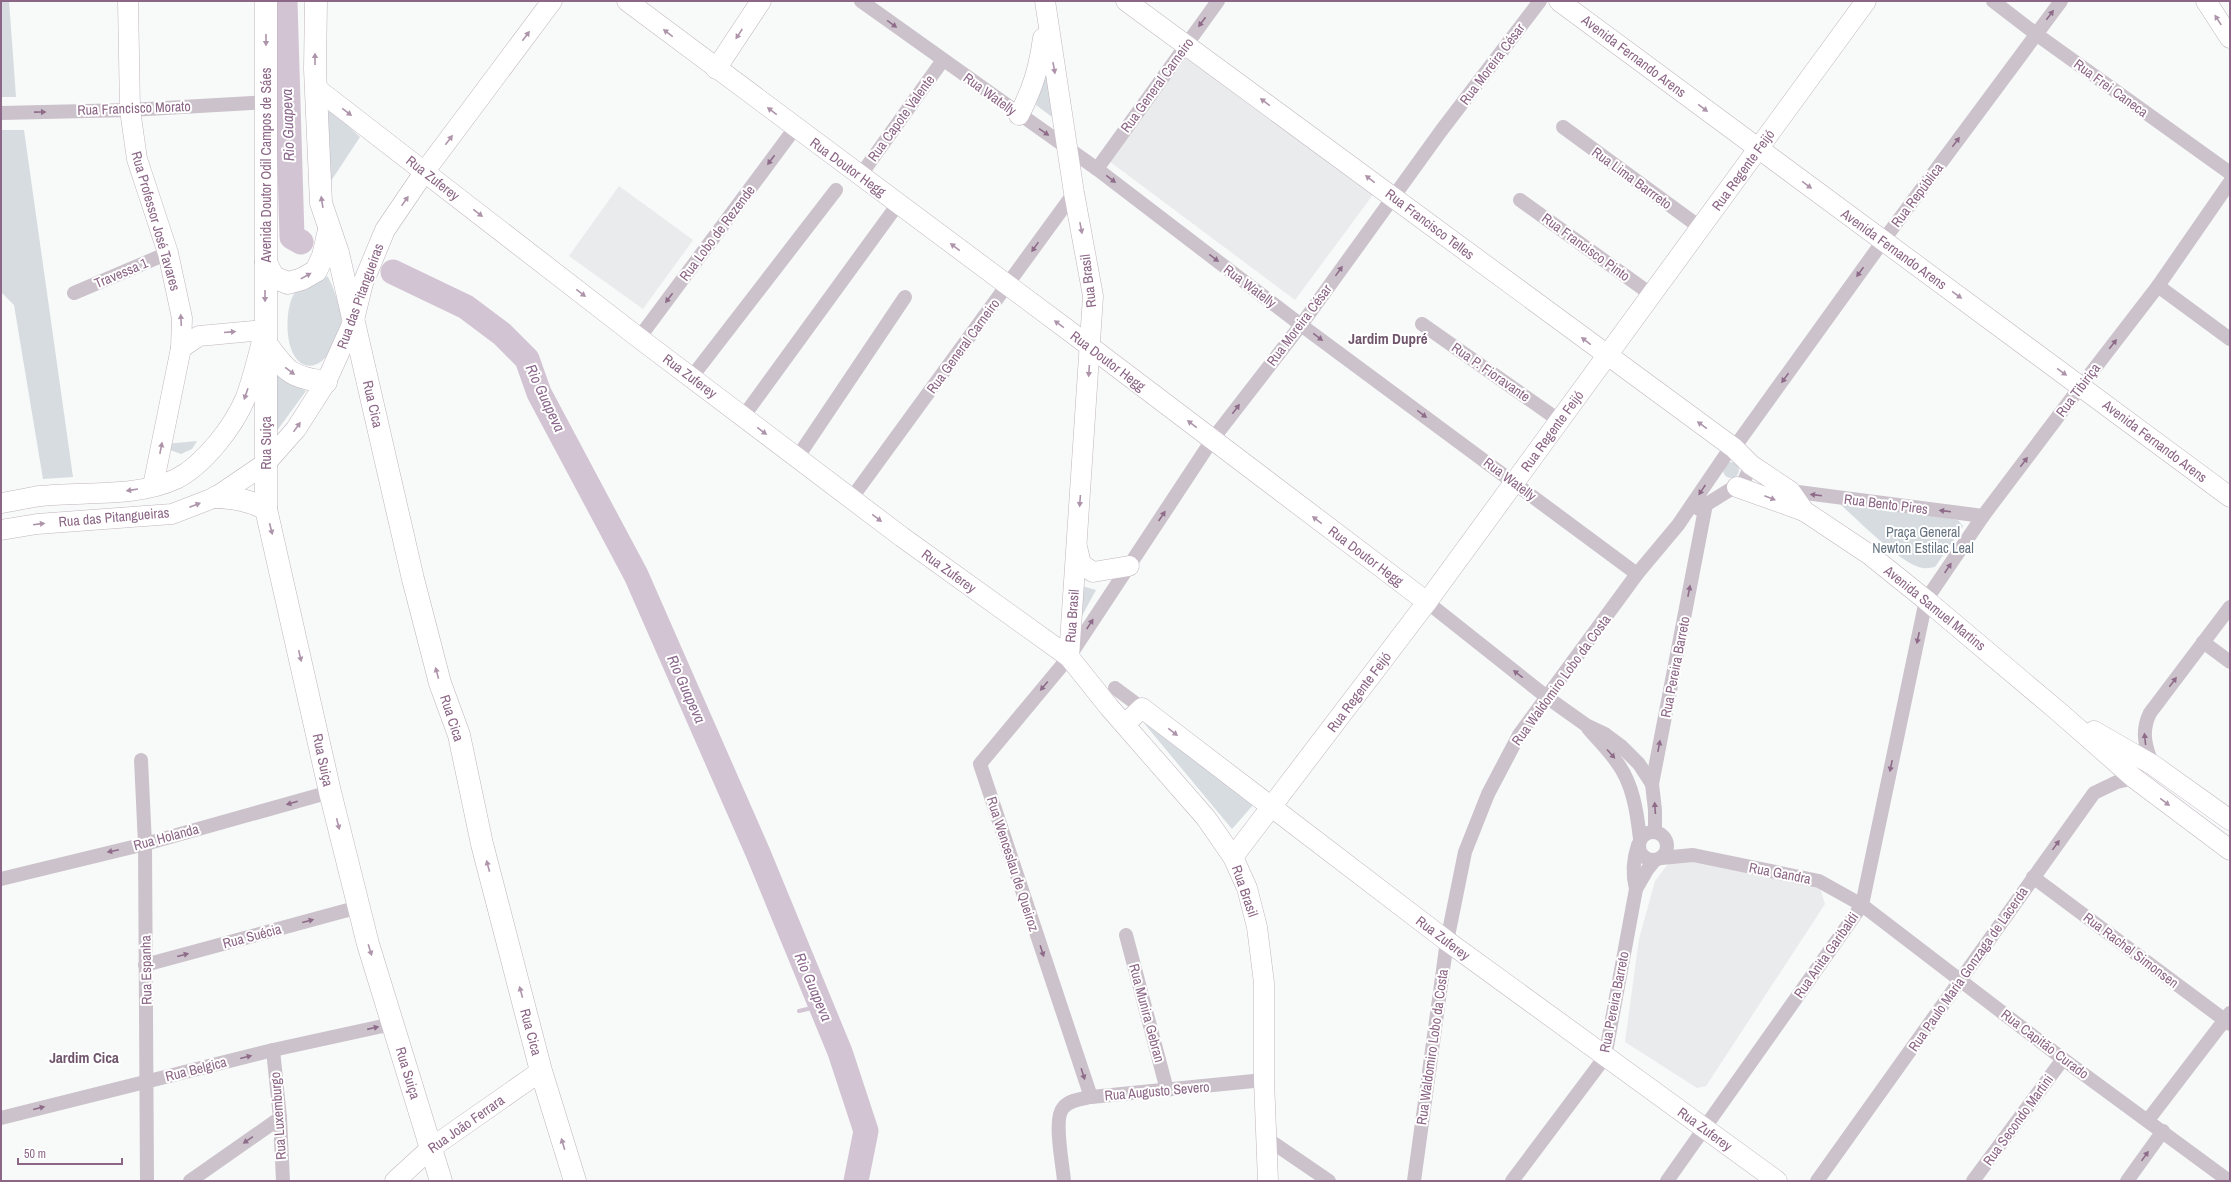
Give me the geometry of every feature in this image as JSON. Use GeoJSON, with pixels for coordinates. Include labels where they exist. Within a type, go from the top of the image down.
{"type":"FeatureCollection","features":[{"type":"Feature","properties":{"kind":"main road","name":"Rua Professor José Tavares"},"geometry":{"type":"LineString","coordinates":[[128,1],[130,110],[137,158],[168,253],[182,318],[181,348],[153,486]]}},
{"type":"Feature","properties":{"kind":"main road","name":"Avenida Doutor Odil Campos de Sáes"},"geometry":{"type":"LineString","coordinates":[[265,336],[267,102],[266,1]]}},
{"type":"Feature","properties":{"kind":"main road"},"geometry":{"type":"LineString","coordinates":[[266,262],[273,277],[288,284],[302,279],[316,271],[323,256],[329,230],[321,203],[316,88],[316,1]]}},
{"type":"Feature","properties":{"kind":"main road","name":"Rua das Pitangueiras"},"geometry":{"type":"LineString","coordinates":[[1,530],[45,523],[172,514],[216,497],[266,463],[296,429],[326,382],[354,320],[363,283],[379,241],[425,171],[552,1]]}},
{"type":"Feature","properties":{"kind":"main road","name":"Rua Doutor Hegg"},"geometry":{"type":"LineString","coordinates":[[626,1],[1091,348],[1427,602]]}},
{"type":"Feature","properties":{"kind":"main road"},"geometry":{"type":"LineString","coordinates":[[716,69],[761,1]]}},
{"type":"Feature","properties":{"kind":"main road","name":"Rua Francisco Telles"},"geometry":{"type":"LineString","coordinates":[[1126,1],[1608,357],[1734,448]]}},
{"type":"Feature","properties":{"kind":"main road","name":"Avenida Fernando Arens"},"geometry":{"type":"LineString","coordinates":[[1559,1],[2230,496]]}},
{"type":"Feature","properties":{"kind":"main road","name":"Rua Regente Feijó"},"geometry":{"type":"LineString","coordinates":[[1233,857],[1427,602],[1608,357],[1866,1]]}},
{"type":"Feature","properties":{"kind":"main road"},"geometry":{"type":"LineString","coordinates":[[2206,1],[2230,38]]}},
{"type":"Feature","properties":{"kind":"main road"},"geometry":{"type":"LineString","coordinates":[[1019,115],[1032,89],[1039,66],[1045,8]]}},
{"type":"Feature","properties":{"kind":"main road","name":"Rua Brasil"},"geometry":{"type":"LineString","coordinates":[[1045,8],[1074,192],[1093,296],[1091,348],[1069,656],[1206,818],[1233,857],[1247,888],[1257,927],[1264,983],[1264,1080],[1268,1181]]}},
{"type":"Feature","properties":{"kind":"main road","name":"Rua Zuferey"},"geometry":{"type":"LineString","coordinates":[[316,88],[691,378],[851,499],[1069,656]]}},
{"type":"Feature","properties":{"kind":"main road","name":"Rua Cica"},"geometry":{"type":"LineString","coordinates":[[329,230],[338,253],[413,579],[440,683],[459,736],[482,844],[542,1071],[575,1181]]}},
{"type":"Feature","properties":{"kind":"main road"},"geometry":{"type":"LineString","coordinates":[[181,348],[199,336],[265,336],[290,373],[306,379],[326,382]]}},
{"type":"Feature","properties":{"kind":"main road","name":"Rua das Pitangueiras"},"geometry":{"type":"LineString","coordinates":[[1,503],[40,496],[127,491],[153,486],[175,479],[195,467],[226,433],[245,398],[265,336]]}},
{"type":"Feature","properties":{"kind":"main road","name":"Rua Suiça"},"geometry":{"type":"LineString","coordinates":[[265,336],[266,508],[330,792],[359,907],[392,1024],[441,1181]]}},
{"type":"Feature","properties":{"kind":"main road","name":"Avenida Samuel Martins"},"geometry":{"type":"LineString","coordinates":[[1734,448],[1751,465],[1790,491],[1804,511],[1870,556],[1926,600],[2059,712],[2134,778],[2230,850]]}},
{"type":"Feature","properties":{"kind":"main road"},"geometry":{"type":"LineString","coordinates":[[1734,488],[1804,511]]}},
{"type":"Feature","properties":{"kind":"main road"},"geometry":{"type":"LineString","coordinates":[[216,497],[238,498],[266,508]]}},
{"type":"Feature","properties":{"kind":"main road"},"geometry":{"type":"LineString","coordinates":[[1077,547],[1081,564],[1093,572],[1129,566]]}},
{"type":"Feature","properties":{"kind":"main road"},"geometry":{"type":"LineString","coordinates":[[1125,724],[1142,708]]}},
{"type":"Feature","properties":{"kind":"main road","name":"Rua Zuferey"},"geometry":{"type":"LineString","coordinates":[[1142,708],[1271,809],[1447,941],[1777,1181]]}},
{"type":"Feature","properties":{"kind":"main road","name":"Avenida Samuel Martins"},"geometry":{"type":"LineString","coordinates":[[2059,712],[2153,765],[2230,820]]}},
{"type":"Feature","properties":{"kind":"main road"},"geometry":{"type":"LineString","coordinates":[[2134,778],[2143,770],[2153,765]]}},
{"type":"Feature","properties":{"kind":"main road","name":"Rua João Ferrara"},"geometry":{"type":"LineString","coordinates":[[395,1181],[431,1148],[542,1071]]}},
{"type":"Feature","properties":{"kind":"street","name":"Rua Watelly"},"geometry":{"type":"LineString","coordinates":[[861,1],[1019,115],[1098,169],[1301,325],[1637,574]]}},
{"type":"Feature","properties":{"kind":"street","name":"Rua General Carneiro"},"geometry":{"type":"LineString","coordinates":[[1098,169],[1218,1]]}},
{"type":"Feature","properties":{"kind":"street","name":"Rua Moreira César"},"geometry":{"type":"LineString","coordinates":[[1069,656],[1212,440],[1301,325],[1393,197],[1540,1]]}},
{"type":"Feature","properties":{"kind":"street","name":"Rua Frei Caneca"},"geometry":{"type":"LineString","coordinates":[[1993,1],[2036,34],[2230,174]]}},
{"type":"Feature","properties":{"kind":"street","name":"Rua República"},"geometry":{"type":"LineString","coordinates":[[1734,448],[1883,241],[2061,1]]}},
{"type":"Feature","properties":{"kind":"street","name":"Rua Capote Valente"},"geometry":{"type":"LineString","coordinates":[[860,176],[943,60]]}},
{"type":"Feature","properties":{"kind":"street","name":"Rua Francisco Morato"},"geometry":{"type":"LineString","coordinates":[[1,113],[130,110],[267,102]]}},
{"type":"Feature","properties":{"kind":"street","name":"Rua Lima Barrreto"},"geometry":{"type":"LineString","coordinates":[[1563,127],[1701,228]]}},
{"type":"Feature","properties":{"kind":"street","name":"Rua Lobo de Rezende"},"geometry":{"type":"LineString","coordinates":[[639,338],[795,128]]}},
{"type":"Feature","properties":{"kind":"street","name":"Rua Tibiriça"},"geometry":{"type":"LineString","coordinates":[[1926,600],[1983,516],[2158,286],[2230,182]]}},
{"type":"Feature","properties":{"kind":"street"},"geometry":{"type":"LineString","coordinates":[[691,378],[836,190]]}},
{"type":"Feature","properties":{"kind":"street","name":"Rua General Carneiro"},"geometry":{"type":"LineString","coordinates":[[851,499],[1008,286],[1074,192]]}},
{"type":"Feature","properties":{"kind":"street","name":"Rua Francisco Pinto"},"geometry":{"type":"LineString","coordinates":[[1520,200],[1652,295]]}},
{"type":"Feature","properties":{"kind":"street"},"geometry":{"type":"LineString","coordinates":[[743,417],[898,204]]}},
{"type":"Feature","properties":{"kind":"street","name":"Travessa 1"},"geometry":{"type":"LineString","coordinates":[[74,293],[168,253]]}},
{"type":"Feature","properties":{"kind":"street"},"geometry":{"type":"LineString","coordinates":[[2158,286],[2230,339]]}},
{"type":"Feature","properties":{"kind":"street"},"geometry":{"type":"LineString","coordinates":[[797,458],[905,297]]}},
{"type":"Feature","properties":{"kind":"street","name":"Rua P. Fioravante"},"geometry":{"type":"LineString","coordinates":[[1422,324],[1560,421]]}},
{"type":"Feature","properties":{"kind":"street","name":"Rua Waldomiro Lobo da Costa"},"geometry":{"type":"LineString","coordinates":[[1414,1181],[1447,941],[1465,852],[1488,794],[1519,735],[1548,698],[1637,574],[1678,525],[1725,456],[1734,448]]}},
{"type":"Feature","properties":{"kind":"street","name":"Rua Waldomiro Lobo da Costa"},"geometry":{"type":"LineString","coordinates":[[1678,525],[1706,504],[1744,481],[1751,465]]}},
{"type":"Feature","properties":{"kind":"street"},"geometry":{"type":"LineString","coordinates":[[1717,468],[1722,479],[1734,488]]}},
{"type":"Feature","properties":{"kind":"street","name":"Rua Bento Pires"},"geometry":{"type":"LineString","coordinates":[[1790,491],[1983,516]]}},
{"type":"Feature","properties":{"kind":"street","name":"Rua Pereira Barreto"},"geometry":{"type":"LineString","coordinates":[[1660,834],[1652,784],[1706,504]]}},
{"type":"Feature","properties":{"kind":"street","name":"Rua Anita Garibaldi"},"geometry":{"type":"LineString","coordinates":[[1667,1181],[1862,905],[1926,600]]}},
{"type":"Feature","properties":{"kind":"street","name":"Rua Doutor Hegg"},"geometry":{"type":"LineString","coordinates":[[1427,602],[1548,698],[1586,725],[1605,734],[1621,746],[1640,764],[1652,784]]}},
{"type":"Feature","properties":{"kind":"street"},"geometry":{"type":"LineString","coordinates":[[2153,765],[2146,748],[2144,733],[2145,722],[2150,713],[2230,607]]}},
{"type":"Feature","properties":{"kind":"street"},"geometry":{"type":"LineString","coordinates":[[2203,642],[2230,662]]}},
{"type":"Feature","properties":{"kind":"street","name":"Rua Wenceslau de Queiroz"},"geometry":{"type":"LineString","coordinates":[[1069,656],[980,764],[1091,1097]]}},
{"type":"Feature","properties":{"kind":"street","name":"Rua Zuferey"},"geometry":{"type":"LineString","coordinates":[[1115,688],[1142,708]]}},
{"type":"Feature","properties":{"kind":"street","name":"Rua Doutor Hegg"},"geometry":{"type":"LineString","coordinates":[[1586,725],[1617,762],[1630,786],[1637,813],[1639,842]]}},
{"type":"Feature","properties":{"kind":"street","name":"Rua Espanha"},"geometry":{"type":"LineString","coordinates":[[142,760],[145,844],[148,1181]]}},
{"type":"Feature","properties":{"kind":"street","name":"Rua Paulo Maria Gonzaga de Lacerda"},"geometry":{"type":"LineString","coordinates":[[1817,1181],[2094,793],[2117,782],[2134,778]]}},
{"type":"Feature","properties":{"kind":"street","name":"Rua Holanda"},"geometry":{"type":"LineString","coordinates":[[1,878],[145,844],[330,792]]}},
{"type":"Feature","properties":{"kind":"street"},"geometry":{"type":"LineString","coordinates":[[1649,832],[1660,834],[1667,848],[1658,859],[1646,858],[1642,855],[1639,842],[1649,832]]}},
{"type":"Feature","properties":{"kind":"street","name":"Rua Gandra"},"geometry":{"type":"LineString","coordinates":[[1660,834],[1677,848],[1693,855],[1818,881],[1862,905]]}},
{"type":"Feature","properties":{"kind":"street","name":"Rua Pereira Barreto"},"geometry":{"type":"LineString","coordinates":[[1636,889],[1633,878],[1634,856],[1639,842]]}},
{"type":"Feature","properties":{"kind":"street","name":"Rua Gandra"},"geometry":{"type":"LineString","coordinates":[[1658,859],[1693,855]]}},
{"type":"Feature","properties":{"kind":"street","name":"Rua Pereira Barreto"},"geometry":{"type":"LineString","coordinates":[[1512,1181],[1605,1057],[1636,889],[1647,870],[1658,859]]}},
{"type":"Feature","properties":{"kind":"street","name":"Rua Rachel Simonsen"},"geometry":{"type":"LineString","coordinates":[[2033,877],[2228,1019]]}},
{"type":"Feature","properties":{"kind":"street","name":"Rua Capitão Curado"},"geometry":{"type":"LineString","coordinates":[[1862,905],[2064,1059],[2229,1181]]}},
{"type":"Feature","properties":{"kind":"street","name":"Rua Suécia"},"geometry":{"type":"LineString","coordinates":[[145,965],[359,907]]}},
{"type":"Feature","properties":{"kind":"street","name":"Rua Munira Gebran"},"geometry":{"type":"LineString","coordinates":[[1126,935],[1167,1090]]}},
{"type":"Feature","properties":{"kind":"street"},"geometry":{"type":"LineString","coordinates":[[2148,1120],[2228,1019]]}},
{"type":"Feature","properties":{"kind":"street","name":"Rua Belgica"},"geometry":{"type":"LineString","coordinates":[[1,1118],[273,1050],[392,1024]]}},
{"type":"Feature","properties":{"kind":"street","name":"Rua Luxemburgo"},"geometry":{"type":"LineString","coordinates":[[273,1050],[280,1118],[283,1181]]}},
{"type":"Feature","properties":{"kind":"street","name":"Rua Secondo Martini"},"geometry":{"type":"LineString","coordinates":[[1973,1181],[2064,1059]]}},
{"type":"Feature","properties":{"kind":"street","name":"Rua Augusto Severo"},"geometry":{"type":"LineString","coordinates":[[1064,1181],[1058,1118],[1063,1108],[1073,1101],[1091,1097],[1264,1080]]}},
{"type":"Feature","properties":{"kind":"street"},"geometry":{"type":"LineString","coordinates":[[190,1181],[280,1118]]}},
{"type":"Feature","properties":{"kind":"street"},"geometry":{"type":"LineString","coordinates":[[2127,1181],[2163,1131]]}},
{"type":"Feature","properties":{"kind":"street"},"geometry":{"type":"LineString","coordinates":[[1266,1138],[1329,1181]]}},
{"type":"Feature","properties":{"kind":"shaded area"},"geometry":{"type":"Polygon","coordinates":[[[1190,53],[1375,192],[1295,300],[1109,161],[1190,53]]]}},
{"type":"Feature","properties":{"kind":"shaded area"},"geometry":{"type":"Polygon","coordinates":[[[619,186],[693,240],[643,309],[569,256],[619,186]]]}},
{"type":"Feature","properties":{"kind":"shaded area"},"geometry":{"type":"Polygon","coordinates":[[[1674,856],[1818,882],[1825,904],[1706,1086],[1697,1088],[1625,1042],[1639,939],[1655,881],[1674,856]]]}},
{"type":"Feature","properties":{"kind":"green space"},"geometry":{"type":"Polygon","coordinates":[[[1,1],[9,1],[16,97],[1,97],[1,1]]]}},
{"type":"Feature","properties":{"kind":"green space"},"geometry":{"type":"Polygon","coordinates":[[[1047,59],[1060,123],[1036,105],[1047,59]]]}},
{"type":"Feature","properties":{"kind":"green space"},"geometry":{"type":"Polygon","coordinates":[[[333,112],[360,137],[327,187],[325,114],[333,112]]]}},
{"type":"Feature","properties":{"kind":"green space"},"geometry":{"type":"Polygon","coordinates":[[[1,130],[24,130],[73,477],[43,479],[14,305],[1,292],[1,130]]]}},
{"type":"Feature","properties":{"kind":"green space"},"geometry":{"type":"Polygon","coordinates":[[[321,274],[328,277],[333,287],[342,324],[338,338],[325,359],[312,366],[305,365],[298,361],[293,353],[288,333],[289,311],[291,301],[296,291],[306,282],[321,274]]]}},
{"type":"Feature","properties":{"kind":"green space"},"geometry":{"type":"Polygon","coordinates":[[[275,367],[289,382],[306,391],[276,432],[275,367]]]}},
{"type":"Feature","properties":{"kind":"green space"},"geometry":{"type":"Polygon","coordinates":[[[197,441],[192,449],[181,454],[170,450],[166,444],[197,441]]]}},
{"type":"Feature","properties":{"kind":"green space"},"geometry":{"type":"Polygon","coordinates":[[[1731,462],[1737,464],[1739,470],[1737,476],[1731,478],[1725,476],[1723,470],[1725,464],[1731,462]]]}},
{"type":"Feature","properties":{"kind":"green space","name":"Praça General Newton Estilac Leal"},"geometry":{"type":"Polygon","coordinates":[[[1844,500],[1958,520],[1963,526],[1935,567],[1923,568],[1904,559],[1881,541],[1841,505],[1844,500]]]}},
{"type":"Feature","properties":{"kind":"green space"},"geometry":{"type":"Polygon","coordinates":[[[1082,586],[1096,590],[1078,623],[1082,586]]]}},
{"type":"Feature","properties":{"kind":"green space"},"geometry":{"type":"Polygon","coordinates":[[[1143,722],[1254,804],[1232,829],[1143,722]]]}},
{"type":"Feature","properties":{"kind":"waterway","name":"Rio Guapeva"},"geometry":{"type":"LineString","coordinates":[[285,1],[292,237],[301,242]]}},
{"type":"Feature","properties":{"kind":"waterway","name":"Rio Guapeva"},"geometry":{"type":"LineString","coordinates":[[393,272],[466,307],[502,334],[527,359],[539,393],[636,575],[758,853],[840,1052],[866,1131],[856,1181]]}},
{"type":"Feature","properties":{"kind":"waterway"},"geometry":{"type":"LineString","coordinates":[[799,1011],[820,1006]]}},
{"type":"Feature","properties":{"kind":"district","name":"Jardim Dupré"},"geometry":{"type":"Point","coordinates":[1388,339]}},
{"type":"Feature","properties":{"kind":"district","name":"Jardim Cica"},"geometry":{"type":"Point","coordinates":[84,1058]}}]}
